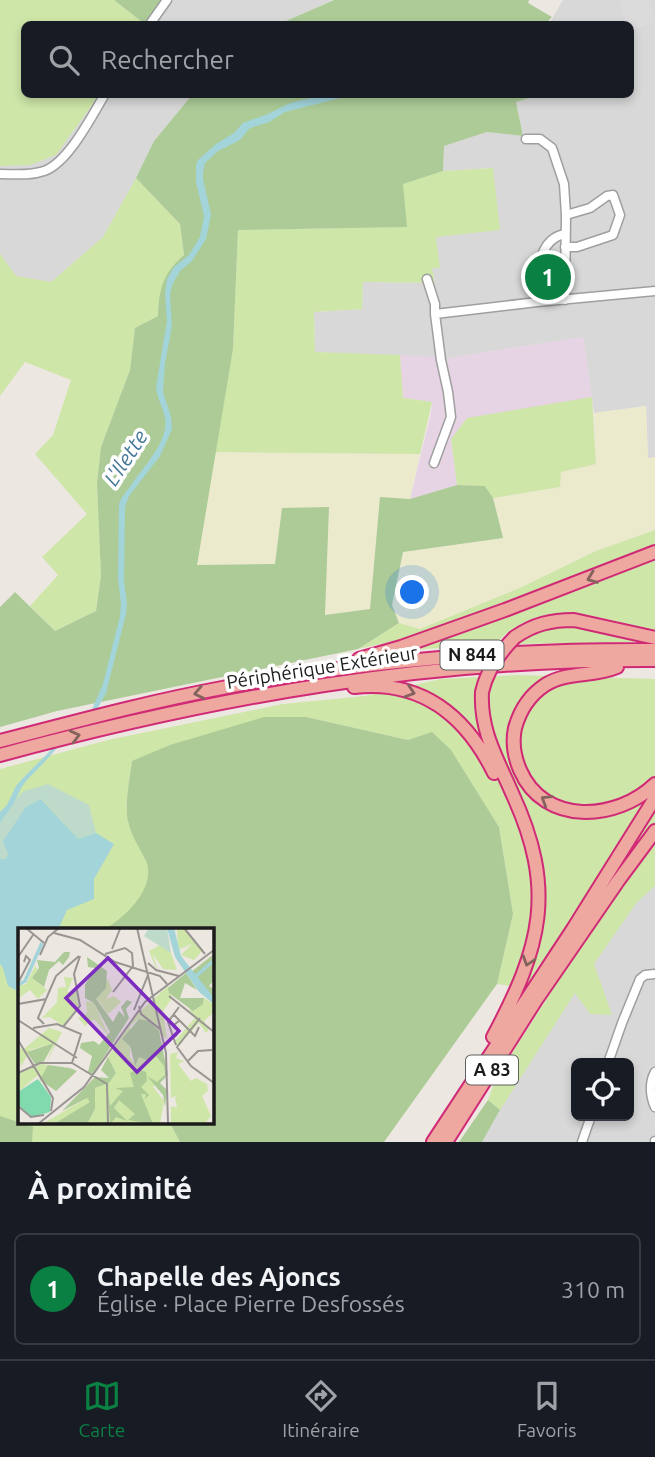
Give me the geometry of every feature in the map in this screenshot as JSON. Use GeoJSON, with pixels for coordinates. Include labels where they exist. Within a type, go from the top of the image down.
{"type":"FeatureCollection","features":[{"type":"Feature","properties":{"kind":"highway"},"geometry":{"type":"LineString","coordinates":[[291,676],[302,668],[361,659],[401,647],[655,552]]}},
{"type":"Feature","properties":{"kind":"highway"},"geometry":{"type":"LineString","coordinates":[[477,1073],[529,959],[536,931],[538,907],[538,877],[533,849],[513,795],[489,745],[482,718],[482,692],[488,673],[500,653],[515,637],[541,623],[574,620],[655,638]]}},
{"type":"Feature","properties":{"kind":"highway","name":"N 844"},"geometry":{"type":"LineString","coordinates":[[0,741],[50,728],[105,721],[213,690],[397,661],[610,649],[655,650]]}},
{"type":"Feature","properties":{"kind":"highway","name":"Périphérique Extérieur"},"geometry":{"type":"LineString","coordinates":[[0,755],[43,744],[105,721],[320,685],[421,671],[532,662],[655,660]]}},
{"type":"Feature","properties":{"kind":"highway"},"geometry":{"type":"LineString","coordinates":[[532,662],[536,668],[655,667]]}},
{"type":"Feature","properties":{"kind":"highway"},"geometry":{"type":"LineString","coordinates":[[617,667],[558,678],[533,695],[522,709],[514,734],[518,766],[529,786],[541,798],[556,806],[581,812],[620,807],[644,794],[655,784]]}},
{"type":"Feature","properties":{"kind":"highway"},"geometry":{"type":"LineString","coordinates":[[320,685],[334,690],[360,686],[395,688],[420,695],[441,707],[473,738],[490,764],[517,817],[526,828]]}},
{"type":"Feature","properties":{"kind":"highway"},"geometry":{"type":"LineString","coordinates":[[578,930],[655,798]]}},
{"type":"Feature","properties":{"kind":"highway"},"geometry":{"type":"LineString","coordinates":[[564,951],[655,809]]}},
{"type":"Feature","properties":{"kind":"highway"},"geometry":{"type":"LineString","coordinates":[[578,930],[655,831]]}},
{"type":"Feature","properties":{"kind":"highway","name":"A 83"},"geometry":{"type":"LineString","coordinates":[[446,1142],[564,951]]}},
{"type":"Feature","properties":{"kind":"highway","name":"A 83"},"geometry":{"type":"LineString","coordinates":[[433,1142],[477,1073],[564,951]]}},
{"type":"Feature","properties":{"kind":"street"},"geometry":{"type":"LineString","coordinates":[[152,21],[167,0]]}},
{"type":"Feature","properties":{"kind":"street"},"geometry":{"type":"LineString","coordinates":[[0,174],[44,171],[57,163],[86,126],[103,98]]}},
{"type":"Feature","properties":{"kind":"street"},"geometry":{"type":"LineString","coordinates":[[526,139],[540,139],[552,148],[564,184],[565,300]]}},
{"type":"Feature","properties":{"kind":"street"},"geometry":{"type":"LineString","coordinates":[[565,247],[577,247],[613,235],[620,215],[613,195],[590,208],[566,215]]}},
{"type":"Feature","properties":{"kind":"street"},"geometry":{"type":"LineString","coordinates":[[537,302],[538,276],[543,252],[550,242],[565,234]]}},
{"type":"Feature","properties":{"kind":"street"},"geometry":{"type":"LineString","coordinates":[[427,279],[435,304],[451,417],[434,463]]}},
{"type":"Feature","properties":{"kind":"street"},"geometry":{"type":"LineString","coordinates":[[435,314],[655,291]]}},
{"type":"Feature","properties":{"kind":"street"},"geometry":{"type":"LineString","coordinates":[[610,1058],[640,979],[645,975],[655,974]]}},
{"type":"Feature","properties":{"kind":"street"},"geometry":{"type":"LineString","coordinates":[[655,1072],[651,1082],[655,1107]]}},
{"type":"Feature","properties":{"kind":"street"},"geometry":{"type":"LineString","coordinates":[[582,1142],[589,1121]]}},
{"type":"Feature","properties":{"kind":"shaded area"},"geometry":{"type":"Polygon","coordinates":[[[0,0],[333,0],[286,21],[21,21],[21,98],[190,98],[154,141],[103,237],[51,282],[15,276],[0,254],[0,0]]]}},
{"type":"Feature","properties":{"kind":"shaded area"},"geometry":{"type":"Polygon","coordinates":[[[563,0],[655,0],[655,457],[648,459],[646,406],[594,413],[583,337],[448,358],[315,352],[314,312],[362,309],[363,282],[435,283],[432,268],[439,267],[436,237],[493,168],[443,171],[444,146],[487,132],[523,136],[516,102],[529,98],[634,98],[634,21],[551,21],[563,0]]]}},
{"type":"Feature","properties":{"kind":"shaded area"},"geometry":{"type":"Polygon","coordinates":[[[619,0],[649,0],[655,22],[634,29],[634,21],[626,21],[619,0]]]}},
{"type":"Feature","properties":{"kind":"shaded area"},"geometry":{"type":"Polygon","coordinates":[[[583,337],[592,397],[451,439],[457,485],[410,499],[432,402],[403,398],[400,355],[448,358],[583,337]]]}},
{"type":"Feature","properties":{"kind":"shaded area"},"geometry":{"type":"Polygon","coordinates":[[[655,886],[655,1142],[482,1142],[554,1022],[637,902],[655,886]]]}},
{"type":"Feature","properties":{"kind":"green space"},"geometry":{"type":"Polygon","coordinates":[[[0,0],[114,0],[141,21],[21,21],[21,98],[97,98],[56,155],[30,165],[0,166],[0,0]]]}},
{"type":"Feature","properties":{"kind":"green space"},"geometry":{"type":"Polygon","coordinates":[[[114,0],[162,0],[147,21],[141,21],[114,0]]]}},
{"type":"Feature","properties":{"kind":"green space"},"geometry":{"type":"Polygon","coordinates":[[[334,0],[529,0],[528,3],[552,17],[548,21],[286,21],[334,0]]]}},
{"type":"Feature","properties":{"kind":"green space"},"geometry":{"type":"Polygon","coordinates":[[[190,98],[529,98],[516,102],[523,136],[487,132],[444,146],[443,171],[403,184],[407,227],[238,230],[233,349],[197,565],[275,564],[282,508],[329,507],[325,615],[370,609],[380,497],[410,499],[457,485],[485,486],[493,498],[503,538],[403,552],[392,605],[399,623],[358,649],[57,711],[0,727],[0,607],[15,592],[55,631],[96,611],[101,576],[97,483],[101,447],[130,370],[135,328],[158,316],[163,282],[171,268],[184,255],[180,224],[136,178],[154,141],[190,98]]]}},
{"type":"Feature","properties":{"kind":"green space"},"geometry":{"type":"Polygon","coordinates":[[[493,168],[500,230],[436,237],[440,268],[432,268],[435,283],[363,282],[362,309],[314,312],[315,352],[400,355],[403,398],[432,402],[420,454],[214,452],[233,349],[238,230],[406,227],[402,184],[443,171],[493,168]]]}},
{"type":"Feature","properties":{"kind":"green space"},"geometry":{"type":"Polygon","coordinates":[[[136,178],[180,224],[184,255],[172,268],[165,282],[158,316],[135,328],[130,370],[101,447],[97,483],[101,576],[96,611],[55,631],[30,606],[58,575],[42,557],[87,514],[35,454],[53,435],[71,380],[25,362],[0,396],[0,254],[16,276],[51,282],[103,237],[136,178]]]}},
{"type":"Feature","properties":{"kind":"green space"},"geometry":{"type":"Polygon","coordinates":[[[592,397],[596,464],[561,472],[560,487],[493,498],[485,486],[457,485],[451,439],[467,418],[592,397]]]}},
{"type":"Feature","properties":{"kind":"green space"},"geometry":{"type":"Polygon","coordinates":[[[646,406],[648,458],[655,457],[655,530],[596,551],[522,587],[420,629],[399,623],[392,605],[403,552],[503,538],[493,498],[560,487],[560,472],[596,464],[594,413],[646,406]]]}},
{"type":"Feature","properties":{"kind":"green space"},"geometry":{"type":"Polygon","coordinates":[[[214,452],[420,454],[410,499],[380,498],[370,609],[324,615],[329,507],[275,564],[196,565],[214,452]]]}},
{"type":"Feature","properties":{"kind":"green space"},"geometry":{"type":"Polygon","coordinates":[[[655,530],[655,547],[417,636],[358,649],[399,623],[420,629],[522,587],[596,551],[655,530]]]}},
{"type":"Feature","properties":{"kind":"green space"},"geometry":{"type":"Polygon","coordinates":[[[655,559],[655,632],[591,616],[551,615],[532,619],[513,629],[494,645],[408,650],[655,559]]]}},
{"type":"Feature","properties":{"kind":"green space"},"geometry":{"type":"Polygon","coordinates":[[[567,623],[644,639],[644,642],[516,644],[531,632],[567,623]]]}},
{"type":"Feature","properties":{"kind":"green space"},"geometry":{"type":"Polygon","coordinates":[[[519,675],[655,679],[655,886],[637,902],[594,964],[612,1015],[590,1014],[575,993],[500,1110],[488,1100],[496,1078],[569,964],[540,963],[526,988],[497,984],[513,914],[499,827],[451,751],[432,733],[408,740],[306,717],[132,761],[127,815],[131,832],[146,861],[148,872],[147,882],[137,902],[121,919],[107,928],[18,928],[18,1124],[171,1124],[180,1142],[0,1142],[0,769],[108,740],[283,704],[365,696],[441,679],[519,675]]]}},
{"type":"Feature","properties":{"kind":"green space"},"geometry":{"type":"Polygon","coordinates":[[[264,717],[306,717],[408,740],[432,732],[451,750],[499,827],[513,914],[497,984],[384,1142],[180,1142],[171,1124],[214,1124],[214,928],[106,928],[129,910],[147,882],[146,861],[131,832],[127,815],[132,761],[170,745],[264,717]]]}},
{"type":"Feature","properties":{"kind":"green space"},"geometry":{"type":"Polygon","coordinates":[[[48,784],[89,805],[96,833],[78,839],[42,799],[6,859],[0,859],[0,814],[24,791],[48,784]]]}},
{"type":"Feature","properties":{"kind":"green space"},"geometry":{"type":"Polygon","coordinates":[[[488,1100],[500,1110],[482,1142],[459,1142],[488,1100]]]}},
{"type":"Feature","properties":{"kind":"green space"},"geometry":{"type":"Polygon","coordinates":[[[0,1116],[33,1127],[32,1142],[0,1142],[0,1116]]]}},
{"type":"Feature","properties":{"kind":"water"},"geometry":{"type":"Polygon","coordinates":[[[311,98],[340,98],[285,112],[269,122],[253,127],[240,140],[218,151],[205,163],[203,179],[211,215],[206,239],[192,261],[180,271],[170,295],[172,326],[163,392],[172,429],[160,456],[129,496],[125,507],[126,614],[106,693],[86,730],[81,732],[70,729],[25,783],[0,823],[0,812],[7,805],[16,786],[50,751],[68,723],[90,714],[103,684],[120,616],[119,504],[157,450],[165,429],[165,418],[156,387],[167,321],[165,294],[167,279],[174,267],[189,255],[200,237],[204,216],[196,182],[198,160],[243,123],[290,103],[311,98]]]}},
{"type":"Feature","properties":{"kind":"water"},"geometry":{"type":"Polygon","coordinates":[[[41,799],[78,839],[96,833],[114,844],[94,879],[94,899],[67,910],[59,928],[18,928],[18,991],[8,986],[0,964],[0,859],[6,859],[8,853],[3,841],[26,807],[41,799]]]}},
{"type":"Feature","properties":{"kind":"place","name":"Chapelle des Ajoncs"},"geometry":{"type":"Point","coordinates":[548,277]}},
{"type":"Feature","properties":{"kind":"water label","name":"L'Ilette"},"geometry":{"type":"Point","coordinates":[126,458]}}]}
